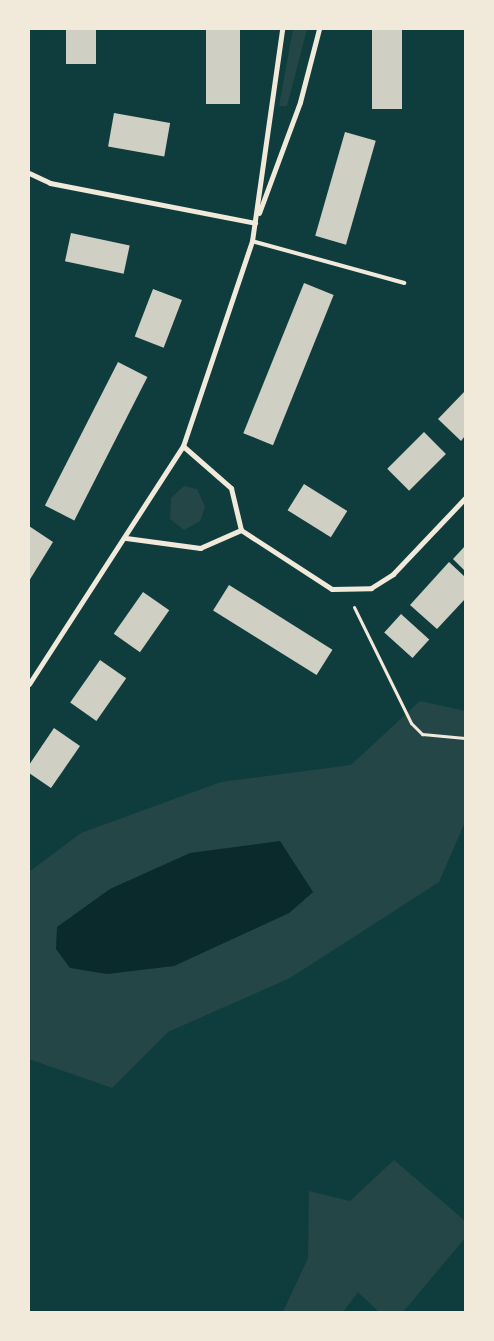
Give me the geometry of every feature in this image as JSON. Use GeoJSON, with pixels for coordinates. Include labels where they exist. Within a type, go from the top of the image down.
{"type":"FeatureCollection","features":[{"type":"Feature","properties":{"kind":"street"},"geometry":{"type":"LineString","coordinates":[[29,684],[126,538],[183,446],[252,241],[282,29]]}},
{"type":"Feature","properties":{"kind":"street"},"geometry":{"type":"LineString","coordinates":[[255,223],[300,102],[319,29]]}},
{"type":"Feature","properties":{"kind":"street"},"geometry":{"type":"LineString","coordinates":[[29,173],[50,182],[255,223]]}},
{"type":"Feature","properties":{"kind":"street"},"geometry":{"type":"LineString","coordinates":[[183,446],[231,488],[241,530],[332,588],[351,592],[371,588],[393,574],[465,498]]}},
{"type":"Feature","properties":{"kind":"street"},"geometry":{"type":"LineString","coordinates":[[126,538],[200,548],[241,530]]}},
{"type":"Feature","properties":{"kind":"lane"},"geometry":{"type":"LineString","coordinates":[[252,241],[404,283]]}},
{"type":"Feature","properties":{"kind":"path"},"geometry":{"type":"LineString","coordinates":[[351,592],[355,610],[411,722],[422,734],[465,738]]}},
{"type":"Feature","properties":{"kind":"shaded area"},"geometry":{"type":"Polygon","coordinates":[[[293,29],[307,29],[287,106],[279,106],[293,29]]]}},
{"type":"Feature","properties":{"kind":"shaded area"},"geometry":{"type":"Polygon","coordinates":[[[184,486],[197,489],[205,507],[200,521],[184,530],[170,519],[171,498],[184,486]]]}},
{"type":"Feature","properties":{"kind":"shaded area"},"geometry":{"type":"Polygon","coordinates":[[[420,701],[465,711],[465,822],[439,882],[290,978],[168,1032],[112,1088],[29,1059],[29,872],[81,833],[221,782],[351,765],[420,701]],[[313,892],[107,974],[174,965],[289,913],[313,892]]]}},
{"type":"Feature","properties":{"kind":"shaded area"},"geometry":{"type":"Polygon","coordinates":[[[280,841],[313,892],[289,913],[174,966],[107,974],[70,968],[56,949],[57,927],[110,889],[190,853],[280,841]]]}},
{"type":"Feature","properties":{"kind":"shaded area"},"geometry":{"type":"Polygon","coordinates":[[[394,1160],[465,1221],[465,1238],[403,1312],[379,1312],[358,1292],[343,1312],[283,1312],[308,1258],[309,1191],[350,1201],[394,1160]]]}},
{"type":"Feature","properties":{"kind":"building"},"geometry":{"type":"Polygon","coordinates":[[[66,29],[96,29],[96,64],[66,64],[66,29]]]}},
{"type":"Feature","properties":{"kind":"building"},"geometry":{"type":"Polygon","coordinates":[[[206,29],[240,29],[240,104],[206,104],[206,29]]]}},
{"type":"Feature","properties":{"kind":"building"},"geometry":{"type":"Polygon","coordinates":[[[372,29],[402,29],[402,109],[372,109],[372,29]]]}},
{"type":"Feature","properties":{"kind":"building"},"geometry":{"type":"Polygon","coordinates":[[[114,113],[170,123],[164,156],[108,146],[114,113]]]}},
{"type":"Feature","properties":{"kind":"building"},"geometry":{"type":"Polygon","coordinates":[[[345,132],[376,141],[346,245],[315,236],[345,132]]]}},
{"type":"Feature","properties":{"kind":"building"},"geometry":{"type":"Polygon","coordinates":[[[71,233],[130,245],[124,274],[65,261],[71,233]]]}},
{"type":"Feature","properties":{"kind":"building"},"geometry":{"type":"Polygon","coordinates":[[[304,283],[334,295],[273,445],[243,433],[304,283]]]}},
{"type":"Feature","properties":{"kind":"building"},"geometry":{"type":"Polygon","coordinates":[[[153,289],[182,300],[164,348],[135,337],[153,289]]]}},
{"type":"Feature","properties":{"kind":"building"},"geometry":{"type":"Polygon","coordinates":[[[118,362],[147,377],[74,520],[45,505],[118,362]]]}},
{"type":"Feature","properties":{"kind":"building"},"geometry":{"type":"Polygon","coordinates":[[[465,391],[465,436],[461,441],[438,419],[465,391]]]}},
{"type":"Feature","properties":{"kind":"building"},"geometry":{"type":"Polygon","coordinates":[[[424,432],[446,454],[409,491],[387,469],[424,432]]]}},
{"type":"Feature","properties":{"kind":"building"},"geometry":{"type":"Polygon","coordinates":[[[304,484],[347,511],[331,537],[288,510],[304,484]]]}},
{"type":"Feature","properties":{"kind":"building"},"geometry":{"type":"Polygon","coordinates":[[[29,526],[53,542],[29,581],[29,526]]]}},
{"type":"Feature","properties":{"kind":"building"},"geometry":{"type":"Polygon","coordinates":[[[465,546],[465,571],[453,559],[465,546]]]}},
{"type":"Feature","properties":{"kind":"building"},"geometry":{"type":"Polygon","coordinates":[[[449,562],[465,577],[465,599],[437,629],[410,605],[449,562]]]}},
{"type":"Feature","properties":{"kind":"building"},"geometry":{"type":"Polygon","coordinates":[[[229,585],[332,650],[317,675],[213,610],[229,585]]]}},
{"type":"Feature","properties":{"kind":"building"},"geometry":{"type":"Polygon","coordinates":[[[143,592],[169,610],[140,652],[114,634],[143,592]]]}},
{"type":"Feature","properties":{"kind":"building"},"geometry":{"type":"Polygon","coordinates":[[[401,614],[429,639],[413,658],[384,633],[401,614]]]}},
{"type":"Feature","properties":{"kind":"building"},"geometry":{"type":"Polygon","coordinates":[[[100,660],[126,678],[96,721],[70,703],[100,660]]]}},
{"type":"Feature","properties":{"kind":"building"},"geometry":{"type":"Polygon","coordinates":[[[54,728],[80,746],[51,788],[29,773],[29,765],[54,728]]]}}]}
